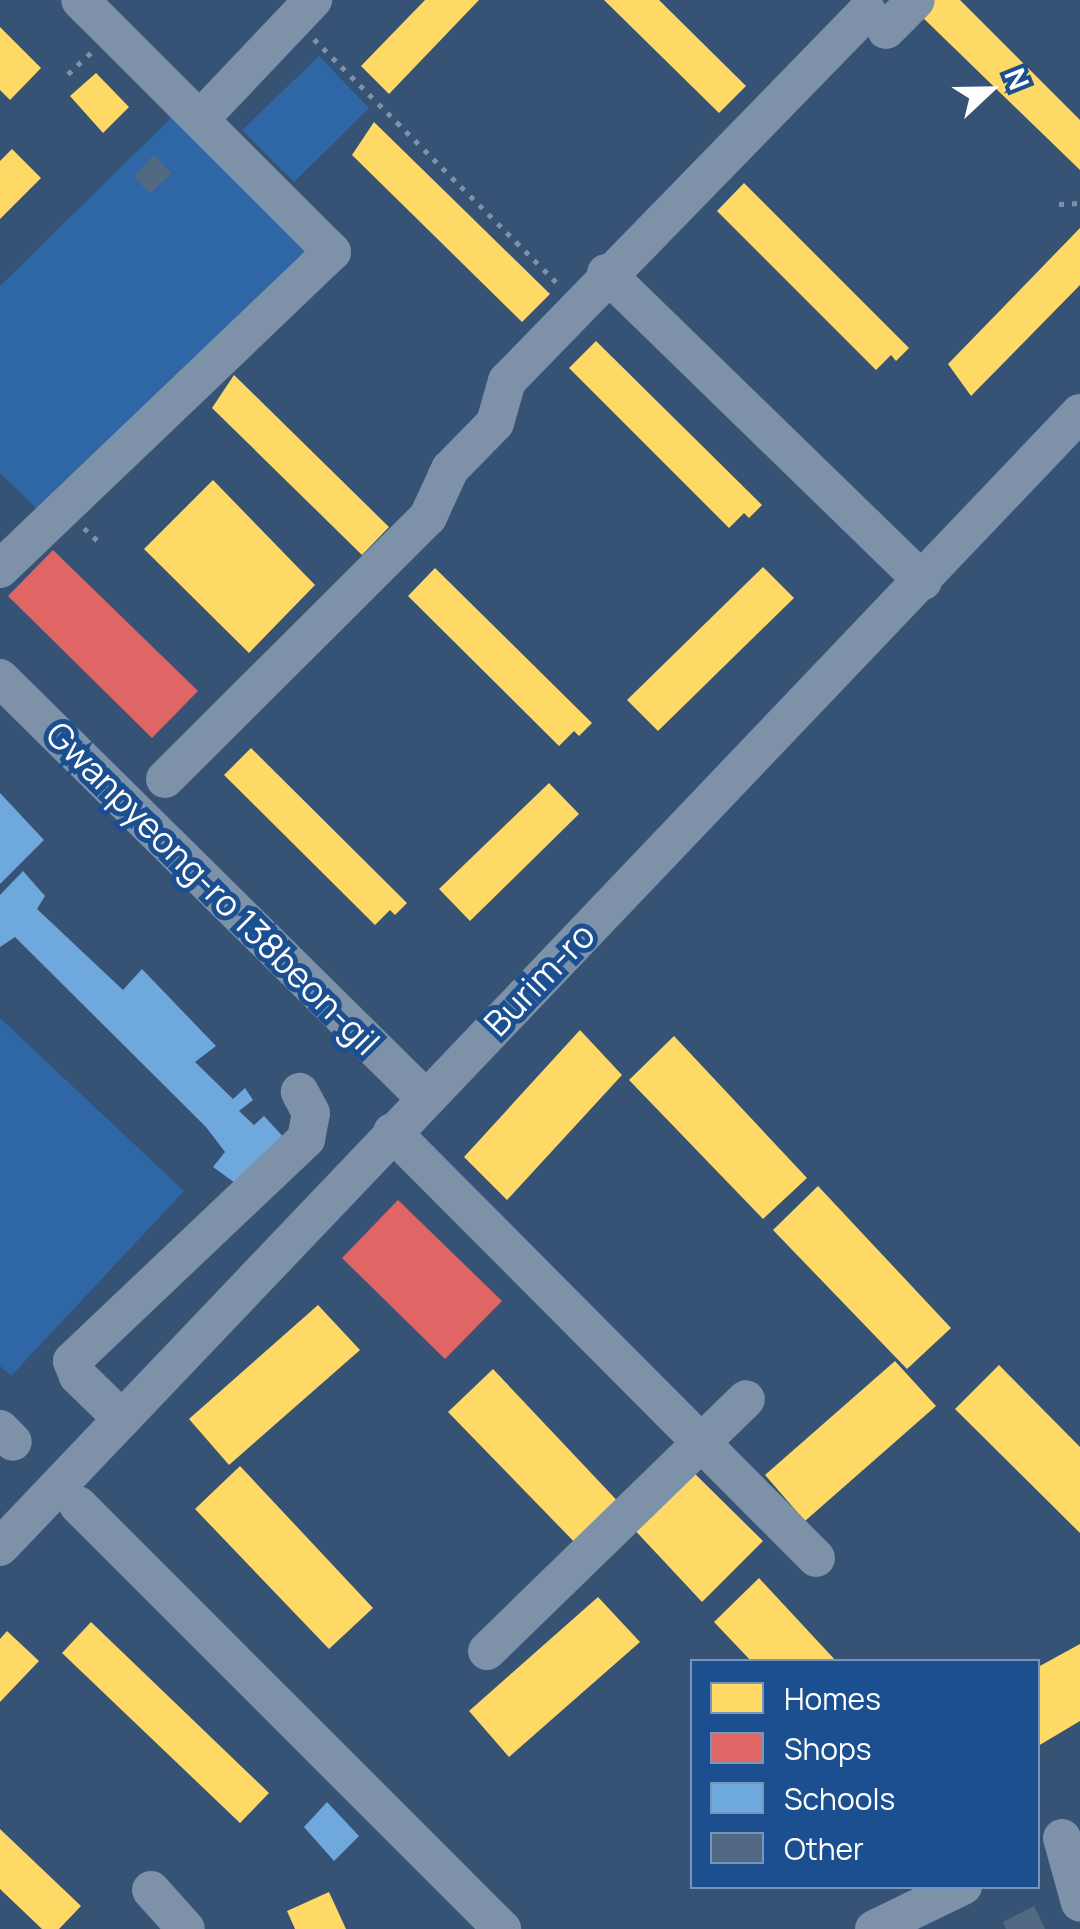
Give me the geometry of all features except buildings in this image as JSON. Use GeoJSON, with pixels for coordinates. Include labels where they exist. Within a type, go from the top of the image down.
{"type":"FeatureCollection","features":[{"type":"Feature","properties":{"kind":"street"},"geometry":{"type":"LineString","coordinates":[[0,569],[332,252],[80,0]]}},
{"type":"Feature","properties":{"kind":"street"},"geometry":{"type":"LineString","coordinates":[[165,779],[428,516],[450,469],[494,423],[508,381],[606,273],[876,20],[916,0]]}},
{"type":"Feature","properties":{"kind":"street"},"geometry":{"type":"LineString","coordinates":[[201,118],[304,9]]}},
{"type":"Feature","properties":{"kind":"street"},"geometry":{"type":"LineString","coordinates":[[606,273],[923,581]]}},
{"type":"Feature","properties":{"kind":"street","name":"Burim-ro"},"geometry":{"type":"LineString","coordinates":[[0,1547],[1080,414]]}},
{"type":"Feature","properties":{"kind":"street","name":"Gwanpyeong-ro 138beon-gil"},"geometry":{"type":"LineString","coordinates":[[0,678],[425,1098]]}},
{"type":"Feature","properties":{"kind":"street"},"geometry":{"type":"LineString","coordinates":[[122,1419],[78,1376],[72,1361],[306,1139],[311,1114],[300,1092]]}},
{"type":"Feature","properties":{"kind":"street"},"geometry":{"type":"LineString","coordinates":[[392,1132],[816,1558]]}},
{"type":"Feature","properties":{"kind":"street"},"geometry":{"type":"LineString","coordinates":[[487,1652],[746,1400]]}},
{"type":"Feature","properties":{"kind":"street"},"geometry":{"type":"LineString","coordinates":[[78,1506],[502,1929]]}},
{"type":"Feature","properties":{"kind":"street"},"geometry":{"type":"LineString","coordinates":[[1060,1839],[1080,1903],[1072,1929]]}},
{"type":"Feature","properties":{"kind":"street"},"geometry":{"type":"LineString","coordinates":[[874,1929],[956,1889]]}},
{"type":"Feature","properties":{"kind":"street"},"geometry":{"type":"LineString","coordinates":[[151,1890],[186,1929]]}},
{"type":"Feature","properties":{"kind":"path"},"geometry":{"type":"LineString","coordinates":[[304,9],[579,305]]}},
{"type":"Feature","properties":{"kind":"path"},"geometry":{"type":"LineString","coordinates":[[1059,204],[1080,203]]}},
{"type":"Feature","properties":{"kind":"shaded area"},"geometry":{"type":"Polygon","coordinates":[[[319,56],[369,108],[294,182],[242,130],[319,56]]]}},
{"type":"Feature","properties":{"kind":"shaded area"},"geometry":{"type":"Polygon","coordinates":[[[175,114],[310,251],[39,511],[0,473],[0,286],[175,114]]]}},
{"type":"Feature","properties":{"kind":"shaded area"},"geometry":{"type":"Polygon","coordinates":[[[0,1018],[184,1191],[11,1376],[0,1366],[0,1018]]]}}]}
